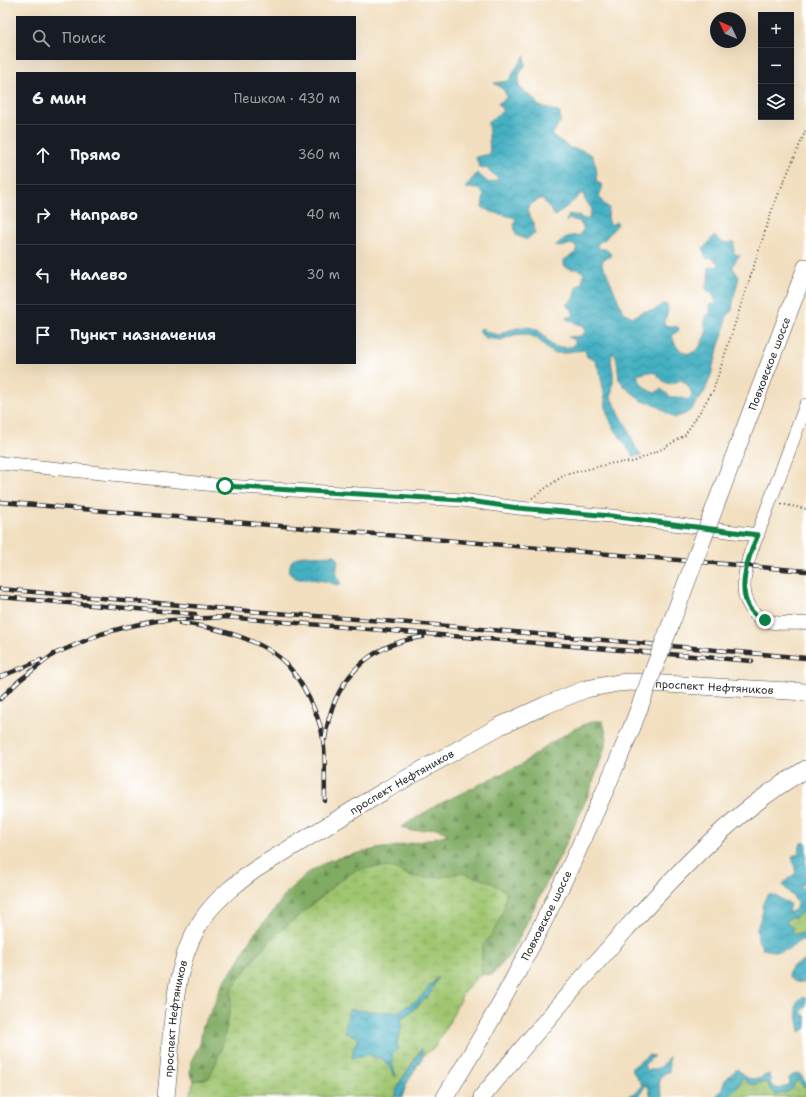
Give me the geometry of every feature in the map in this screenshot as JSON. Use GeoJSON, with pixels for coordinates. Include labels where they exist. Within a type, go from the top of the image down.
{"type":"FeatureCollection","features":[{"type":"Feature","properties":{"kind":"main road","name":"Повховское шоссе"},"geometry":{"type":"LineString","coordinates":[[444,1097],[485,1031],[513,980],[546,917],[584,838],[632,727],[806,267]]}},
{"type":"Feature","properties":{"kind":"main road","name":"проспект Нефтяников"},"geometry":{"type":"LineString","coordinates":[[166,1097],[174,1007],[179,976],[185,955],[195,931],[206,915],[225,893],[256,869],[386,790],[500,726],[586,689],[618,682],[637,682],[806,692]]}},
{"type":"Feature","properties":{"kind":"main road"},"geometry":{"type":"LineString","coordinates":[[482,1097],[523,1046],[608,949],[697,854],[726,826],[762,797],[806,769]]}},
{"type":"Feature","properties":{"kind":"lane"},"geometry":{"type":"LineString","coordinates":[[806,405],[752,548],[744,583],[745,597],[756,615],[765,620],[776,623],[806,623]]}},
{"type":"Feature","properties":{"kind":"lane"},"geometry":{"type":"LineString","coordinates":[[0,463],[225,486],[462,500],[518,508],[611,516],[758,535]]}},
{"type":"Feature","properties":{"kind":"path"},"geometry":{"type":"LineString","coordinates":[[518,508],[564,475],[613,463],[633,462],[662,449],[685,435],[713,391],[773,207],[806,130]]}},
{"type":"Feature","properties":{"kind":"path"},"geometry":{"type":"LineString","coordinates":[[770,502],[806,509]]}},
{"type":"Feature","properties":{"kind":"green space"},"geometry":{"type":"Polygon","coordinates":[[[593,721],[603,721],[607,739],[589,793],[564,848],[512,952],[492,975],[481,974],[482,948],[443,877],[426,878],[409,876],[395,868],[322,897],[275,935],[262,949],[232,988],[230,1010],[223,1044],[216,1063],[209,1078],[194,1081],[190,1074],[191,1061],[200,1044],[203,1025],[212,1009],[223,983],[238,962],[253,935],[273,912],[288,891],[308,873],[330,860],[376,849],[428,840],[448,834],[437,828],[412,831],[401,827],[437,805],[520,765],[549,744],[574,729],[593,721]]]}},
{"type":"Feature","properties":{"kind":"green space"},"geometry":{"type":"Polygon","coordinates":[[[375,867],[395,868],[409,876],[426,878],[443,877],[461,873],[488,881],[506,892],[504,908],[497,926],[482,948],[481,974],[464,991],[450,1021],[435,1047],[423,1056],[421,1049],[399,1084],[395,1097],[189,1097],[194,1081],[209,1078],[216,1063],[223,1044],[230,1010],[232,988],[262,949],[275,935],[322,897],[339,881],[355,871],[375,867]],[[437,979],[418,1000],[397,1012],[349,1010],[359,1037],[354,1047],[369,1054],[373,1058],[381,1058],[390,1067],[395,1075],[392,1055],[401,1030],[401,1017],[413,1011],[418,1006],[437,979]]]}},
{"type":"Feature","properties":{"kind":"green space"},"geometry":{"type":"Polygon","coordinates":[[[806,908],[806,933],[792,933],[786,921],[791,917],[796,917],[806,908]]]}},
{"type":"Feature","properties":{"kind":"green space"},"geometry":{"type":"Polygon","coordinates":[[[741,1078],[751,1084],[768,1083],[770,1088],[786,1093],[797,1079],[804,1087],[806,1086],[806,1097],[728,1097],[739,1086],[741,1078]]]}},
{"type":"Feature","properties":{"kind":"water"},"geometry":{"type":"Polygon","coordinates":[[[525,55],[525,66],[519,74],[519,87],[533,98],[539,106],[560,113],[560,122],[552,135],[570,148],[582,150],[592,155],[595,161],[597,174],[596,181],[602,185],[599,196],[603,203],[609,208],[608,219],[611,225],[616,222],[618,224],[605,239],[598,243],[597,248],[607,250],[612,256],[603,259],[602,266],[606,271],[623,312],[633,317],[645,311],[654,310],[662,304],[667,305],[668,311],[664,325],[678,327],[679,330],[672,335],[674,342],[685,353],[689,354],[701,345],[707,331],[705,317],[711,312],[709,305],[716,304],[714,296],[705,288],[708,283],[709,267],[716,267],[719,264],[712,258],[706,258],[703,249],[714,236],[723,243],[734,242],[734,254],[740,255],[734,263],[733,268],[739,277],[732,310],[726,318],[725,328],[705,391],[692,409],[685,414],[674,418],[653,403],[641,401],[625,387],[619,379],[617,361],[613,351],[611,360],[613,382],[611,398],[627,427],[635,447],[641,455],[633,456],[612,425],[607,413],[599,370],[594,359],[587,357],[585,350],[554,353],[532,336],[522,334],[514,335],[501,340],[485,338],[478,331],[482,328],[487,332],[499,335],[515,328],[532,328],[538,330],[553,346],[557,347],[572,347],[576,341],[568,337],[581,336],[585,332],[585,327],[566,319],[566,317],[574,316],[572,310],[566,305],[574,298],[576,287],[582,283],[584,274],[579,269],[571,269],[564,266],[564,260],[575,253],[577,247],[571,244],[562,247],[555,246],[565,238],[578,236],[584,229],[579,221],[569,219],[566,222],[569,214],[588,219],[592,209],[585,200],[583,192],[555,216],[542,198],[529,205],[527,211],[534,223],[535,233],[526,240],[516,235],[514,224],[516,218],[489,211],[482,207],[484,195],[478,189],[465,188],[477,173],[489,183],[499,179],[486,168],[479,167],[476,157],[490,154],[488,122],[503,111],[498,104],[507,97],[504,90],[494,83],[509,81],[525,55]],[[648,372],[637,375],[642,384],[652,392],[655,393],[661,389],[671,397],[679,397],[688,400],[692,395],[688,386],[681,380],[673,383],[667,383],[664,382],[656,373],[648,372]]]}},
{"type":"Feature","properties":{"kind":"water"},"geometry":{"type":"Polygon","coordinates":[[[304,555],[335,555],[338,559],[336,575],[340,580],[340,586],[321,580],[299,579],[289,573],[292,560],[304,555]]]}},
{"type":"Feature","properties":{"kind":"water"},"geometry":{"type":"Polygon","coordinates":[[[801,843],[806,843],[806,884],[801,885],[805,894],[803,903],[806,903],[806,908],[796,917],[791,917],[786,921],[793,928],[792,933],[806,933],[806,939],[801,940],[789,949],[783,951],[763,949],[758,940],[757,929],[763,911],[762,906],[767,895],[776,896],[790,904],[788,912],[796,909],[797,902],[783,885],[796,873],[792,856],[798,854],[801,843]]]}},
{"type":"Feature","properties":{"kind":"water"},"geometry":{"type":"Polygon","coordinates":[[[806,960],[806,983],[793,981],[788,974],[793,966],[806,960]]]}},
{"type":"Feature","properties":{"kind":"water"},"geometry":{"type":"Polygon","coordinates":[[[438,977],[429,995],[407,1015],[401,1017],[401,1030],[397,1042],[398,1049],[392,1055],[392,1063],[396,1077],[381,1058],[371,1056],[369,1054],[352,1058],[354,1047],[359,1038],[345,1032],[349,1009],[397,1012],[418,1000],[438,977]]]}},
{"type":"Feature","properties":{"kind":"water"},"geometry":{"type":"Polygon","coordinates":[[[802,997],[806,998],[806,1007],[803,1008],[801,1013],[806,1017],[806,1028],[800,1032],[796,1008],[797,1002],[802,997]]]}},
{"type":"Feature","properties":{"kind":"water"},"geometry":{"type":"Polygon","coordinates":[[[422,1049],[423,1056],[407,1083],[402,1097],[395,1097],[399,1084],[422,1049]]]}},
{"type":"Feature","properties":{"kind":"water"},"geometry":{"type":"Polygon","coordinates":[[[648,1055],[654,1056],[644,1065],[648,1071],[661,1067],[669,1057],[669,1072],[662,1076],[659,1082],[663,1097],[651,1097],[648,1086],[645,1086],[638,1097],[626,1097],[635,1093],[642,1085],[631,1069],[648,1055]]]}},
{"type":"Feature","properties":{"kind":"water"},"geometry":{"type":"Polygon","coordinates":[[[737,1069],[749,1079],[758,1079],[769,1074],[771,1085],[778,1088],[783,1088],[790,1084],[789,1078],[799,1073],[806,1082],[806,1086],[804,1087],[797,1079],[789,1091],[775,1094],[769,1088],[768,1083],[751,1084],[741,1078],[739,1086],[728,1097],[715,1097],[721,1091],[725,1080],[737,1069]]]}},
{"type":"Feature","properties":{"kind":"railway"},"geometry":{"type":"LineString","coordinates":[[0,502],[806,571]]}},
{"type":"Feature","properties":{"kind":"railway"},"geometry":{"type":"LineString","coordinates":[[0,589],[248,611],[436,625],[806,658]]}},
{"type":"Feature","properties":{"kind":"railway"},"geometry":{"type":"LineString","coordinates":[[0,597],[195,614]]}},
{"type":"Feature","properties":{"kind":"railway"},"geometry":{"type":"LineString","coordinates":[[0,699],[20,680],[54,654],[101,634],[156,621],[225,617],[752,661]]}},
{"type":"Feature","properties":{"kind":"railway"},"geometry":{"type":"LineString","coordinates":[[180,623],[233,634],[270,651],[287,664],[299,680],[309,698],[320,725],[324,743],[325,801]]}},
{"type":"Feature","properties":{"kind":"railway"},"geometry":{"type":"LineString","coordinates":[[325,739],[335,700],[344,684],[355,670],[369,658],[385,648],[403,641],[423,637]]}},
{"type":"Feature","properties":{"kind":"railway"},"geometry":{"type":"LineString","coordinates":[[0,677],[41,660]]}},
{"type":"Feature","properties":{"kind":"route"},"geometry":{"type":"LineString","coordinates":[[225,486],[462,500],[518,508],[611,516],[758,535],[752,548],[744,588],[745,597],[750,606],[756,615],[765,620]]}}]}
